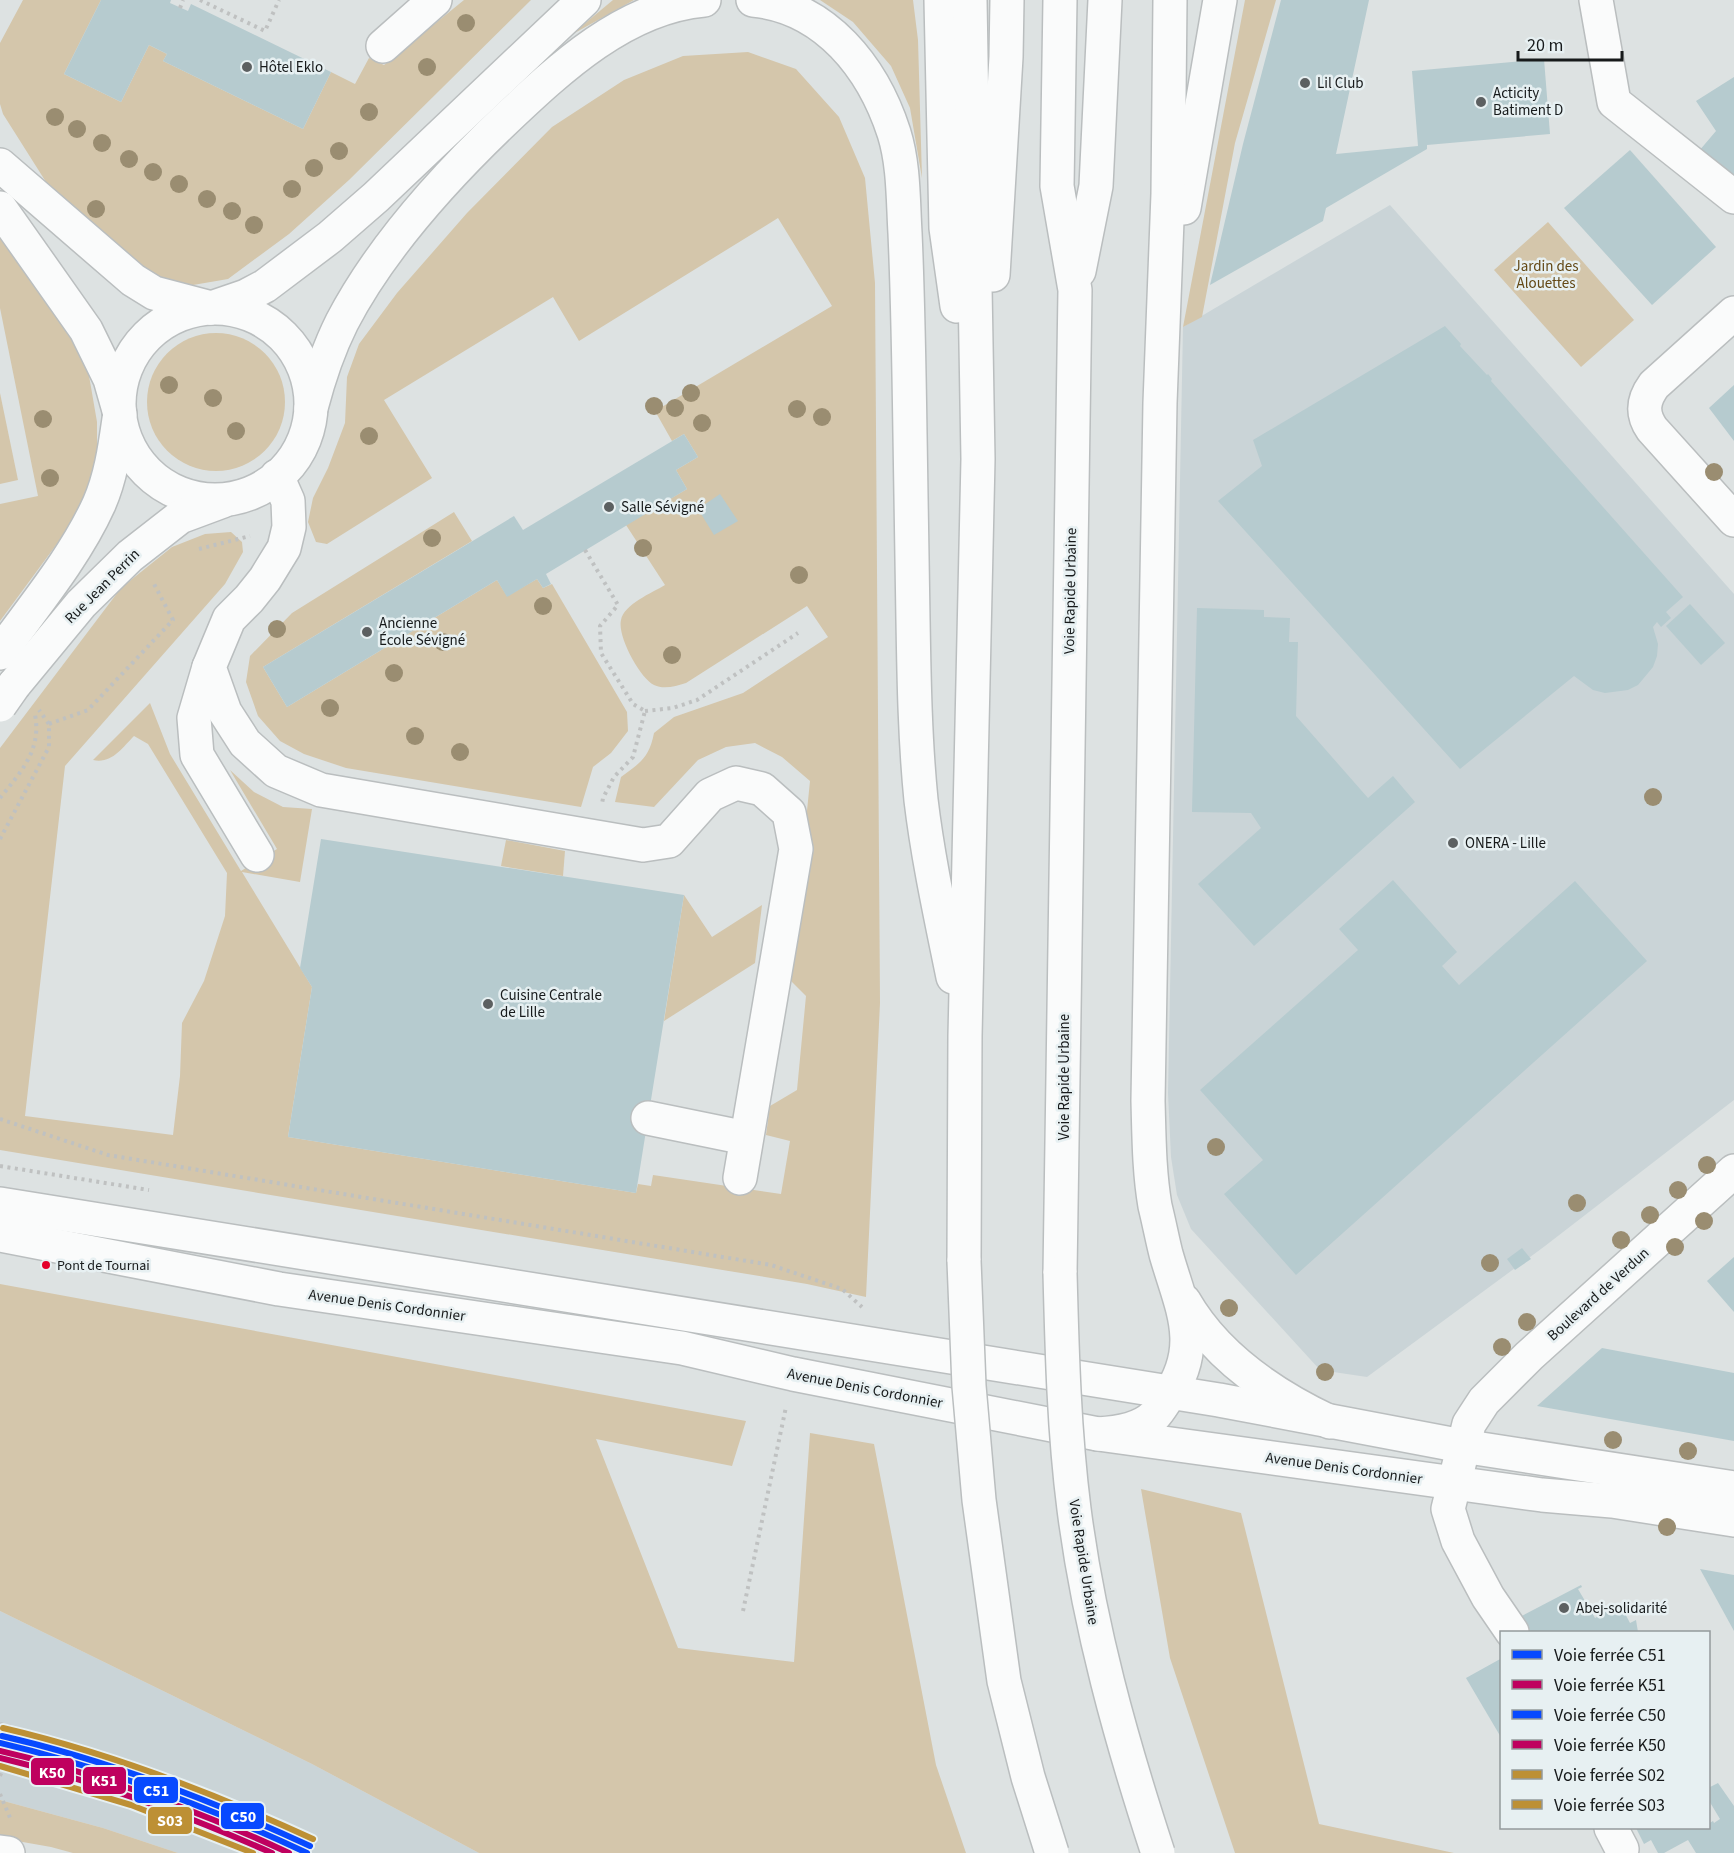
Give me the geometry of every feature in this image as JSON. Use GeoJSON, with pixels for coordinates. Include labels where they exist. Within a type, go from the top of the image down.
{"type":"FeatureCollection","features":[{"type":"Feature","properties":{"kind":"main road"},"geometry":{"type":"LineString","coordinates":[[383,46],[435,0]]}},
{"type":"Feature","properties":{"kind":"main road"},"geometry":{"type":"LineString","coordinates":[[0,653],[63,565],[100,503],[109,473],[120,414],[121,386],[130,359],[147,336],[183,313],[211,308],[246,296],[266,286],[330,237],[376,197],[584,0]]}},
{"type":"Feature","properties":{"kind":"main road"},"geometry":{"type":"LineString","coordinates":[[0,208],[86,330],[110,379],[127,442],[134,454],[152,476],[163,485],[189,496],[217,500],[231,499],[255,491],[277,476],[287,467],[302,446],[325,359],[343,320],[398,237],[439,186],[540,88],[588,49],[618,30],[652,13],[676,5],[704,0]]}},
{"type":"Feature","properties":{"kind":"main road"},"geometry":{"type":"LineString","coordinates":[[753,0],[781,6],[829,31],[854,55],[869,75],[895,136],[902,177],[909,306],[915,717],[922,800],[932,876],[964,1036]]}},
{"type":"Feature","properties":{"kind":"main road"},"geometry":{"type":"LineString","coordinates":[[941,0],[946,228],[978,459]]}},
{"type":"Feature","properties":{"kind":"main road"},"geometry":{"type":"LineString","coordinates":[[970,0],[978,459],[964,1036],[964,1261],[969,1386],[979,1500],[1004,1681],[1028,1777],[1052,1853]]}},
{"type":"Feature","properties":{"kind":"main road"},"geometry":{"type":"LineString","coordinates":[[978,459],[996,234],[1007,0]]}},
{"type":"Feature","properties":{"kind":"main road"},"geometry":{"type":"LineString","coordinates":[[1060,0],[1057,186],[1075,290]]}},
{"type":"Feature","properties":{"kind":"main road"},"geometry":{"type":"LineString","coordinates":[[1075,290],[1096,186],[1105,0]]}},
{"type":"Feature","properties":{"kind":"main road"},"geometry":{"type":"LineString","coordinates":[[1098,1434],[1119,1432],[1153,1417],[1170,1393],[1185,1364],[1187,1330],[1180,1294],[1167,1256],[1155,1204],[1151,1175],[1148,1101],[1160,403],[1166,263],[1170,0]]}},
{"type":"Feature","properties":{"kind":"main road"},"geometry":{"type":"LineString","coordinates":[[1166,263],[1177,245],[1220,0]]}},
{"type":"Feature","properties":{"kind":"main road"},"geometry":{"type":"LineString","coordinates":[[1596,0],[1614,102],[1734,197]]}},
{"type":"Feature","properties":{"kind":"main road"},"geometry":{"type":"LineString","coordinates":[[0,165],[133,280],[154,293],[211,308],[232,309],[251,314],[274,327],[300,357],[310,388],[311,408]]}},
{"type":"Feature","properties":{"kind":"main road","name":"Voie Rapide Urbaine"},"geometry":{"type":"LineString","coordinates":[[1075,290],[1060,1273],[1065,1392],[1074,1509],[1099,1647],[1111,1701],[1158,1853]]}},
{"type":"Feature","properties":{"kind":"main road"},"geometry":{"type":"LineString","coordinates":[[1734,313],[1654,385],[1645,402],[1645,416],[1658,435],[1734,520]]}},
{"type":"Feature","properties":{"kind":"main road"},"geometry":{"type":"LineString","coordinates":[[257,855],[197,755],[194,718],[209,666],[229,618],[265,579],[284,548],[289,527],[288,501],[277,476]]}},
{"type":"Feature","properties":{"kind":"main road","name":"Rue Jean Perrin"},"geometry":{"type":"LineString","coordinates":[[16,698],[81,604],[130,556],[180,518],[231,499]]}},
{"type":"Feature","properties":{"kind":"main road"},"geometry":{"type":"LineString","coordinates":[[209,666],[225,712],[245,742],[276,771],[321,790],[643,845],[669,841],[710,795],[736,783],[762,789],[789,813],[796,849],[740,1178]]}},
{"type":"Feature","properties":{"kind":"main road"},"geometry":{"type":"LineString","coordinates":[[648,1118],[746,1138]]}},
{"type":"Feature","properties":{"kind":"main road","name":"Boulevard de Verdun"},"geometry":{"type":"LineString","coordinates":[[1466,1435],[1484,1401],[1529,1356],[1734,1171]]}},
{"type":"Feature","properties":{"kind":"main road"},"geometry":{"type":"LineString","coordinates":[[0,1204],[1219,1400],[1330,1422],[1466,1435],[1734,1488]]}},
{"type":"Feature","properties":{"kind":"main road","name":"Avenue Denis Cordonnier"},"geometry":{"type":"LineString","coordinates":[[0,1235],[279,1289],[682,1348],[793,1374],[1098,1434],[1542,1496],[1612,1501],[1734,1520]]}},
{"type":"Feature","properties":{"kind":"main road"},"geometry":{"type":"LineString","coordinates":[[1180,1294],[1193,1317],[1235,1363],[1299,1407],[1330,1422]]}},
{"type":"Feature","properties":{"kind":"main road"},"geometry":{"type":"LineString","coordinates":[[1466,1435],[1448,1509],[1458,1541],[1488,1597],[1511,1631]]}},
{"type":"Feature","properties":{"kind":"main road"},"geometry":{"type":"LineString","coordinates":[[0,1852],[8,1853]]}},
{"type":"Feature","properties":{"kind":"path"},"geometry":{"type":"LineString","coordinates":[[180,8],[183,0]]}},
{"type":"Feature","properties":{"kind":"path"},"geometry":{"type":"LineString","coordinates":[[200,0],[265,30],[279,0]]}},
{"type":"Feature","properties":{"kind":"path"},"geometry":{"type":"LineString","coordinates":[[197,550],[289,527]]}},
{"type":"Feature","properties":{"kind":"path"},"geometry":{"type":"LineString","coordinates":[[585,550],[618,605],[600,626],[601,653],[633,704],[645,711],[673,708],[697,700],[798,633]]}},
{"type":"Feature","properties":{"kind":"path"},"geometry":{"type":"LineString","coordinates":[[49,724],[88,710],[173,620],[152,581],[160,574]]}},
{"type":"Feature","properties":{"kind":"path"},"geometry":{"type":"LineString","coordinates":[[16,698],[49,724]]}},
{"type":"Feature","properties":{"kind":"path"},"geometry":{"type":"LineString","coordinates":[[0,798],[25,768],[35,746],[37,723],[16,698]]}},
{"type":"Feature","properties":{"kind":"path"},"geometry":{"type":"LineString","coordinates":[[597,837],[603,798],[614,777],[633,757],[645,711]]}},
{"type":"Feature","properties":{"kind":"path"},"geometry":{"type":"LineString","coordinates":[[0,839],[49,747],[49,724]]}},
{"type":"Feature","properties":{"kind":"path"},"geometry":{"type":"LineString","coordinates":[[0,1119],[108,1155],[771,1265],[842,1289],[867,1311]]}},
{"type":"Feature","properties":{"kind":"path"},"geometry":{"type":"LineString","coordinates":[[743,1611],[793,1374]]}},
{"type":"Feature","properties":{"kind":"path"},"geometry":{"type":"LineString","coordinates":[[0,1724],[12,1727],[5,1764],[0,1776]]}},
{"type":"Feature","properties":{"kind":"shaded area","name":"ONERA - Lille"},"geometry":{"type":"Polygon","coordinates":[[[1390,205],[1734,594],[1734,1100],[1545,1246],[1367,1377],[1320,1370],[1191,1229],[1177,1195],[1171,1157],[1168,1093],[1183,327],[1390,205]]]}},
{"type":"Feature","properties":{"kind":"shaded area"},"geometry":{"type":"Polygon","coordinates":[[[0,1611],[312,1764],[479,1853],[178,1853],[103,1828],[0,1800],[0,1611]]]}},
{"type":"Feature","properties":{"kind":"green space"},"geometry":{"type":"Polygon","coordinates":[[[23,0],[101,0],[64,74],[121,102],[149,45],[167,54],[163,61],[303,129],[331,72],[355,84],[369,58],[384,65],[464,0],[531,0],[349,180],[289,234],[228,279],[193,285],[166,282],[141,267],[46,182],[3,114],[0,104],[0,43],[23,0]]]}},
{"type":"Feature","properties":{"kind":"green space"},"geometry":{"type":"Polygon","coordinates":[[[613,0],[634,0],[571,35],[613,0]]]}},
{"type":"Feature","properties":{"kind":"green space"},"geometry":{"type":"Polygon","coordinates":[[[820,0],[913,0],[918,40],[922,178],[910,108],[891,66],[853,22],[820,0]]]}},
{"type":"Feature","properties":{"kind":"green space"},"geometry":{"type":"Polygon","coordinates":[[[1245,0],[1276,0],[1235,143],[1202,317],[1183,327],[1245,0]]]}},
{"type":"Feature","properties":{"kind":"green space"},"geometry":{"type":"Polygon","coordinates":[[[748,52],[796,69],[839,117],[865,178],[875,283],[880,1003],[866,1297],[807,1284],[0,1150],[0,748],[121,588],[172,547],[205,534],[231,532],[242,542],[243,552],[225,584],[65,766],[25,1116],[173,1135],[180,1076],[182,1023],[204,981],[225,916],[227,873],[148,744],[134,736],[121,750],[106,760],[93,760],[150,703],[170,754],[241,871],[277,849],[230,770],[254,792],[283,807],[312,809],[300,882],[242,872],[312,987],[288,1137],[636,1193],[638,1184],[651,1186],[653,1175],[781,1194],[790,1141],[766,1135],[770,1106],[797,1090],[806,996],[790,980],[810,781],[782,757],[755,743],[726,747],[698,760],[654,807],[615,802],[621,777],[643,759],[650,748],[654,733],[674,717],[743,693],[828,637],[807,606],[686,683],[662,687],[654,685],[642,674],[622,636],[621,620],[627,609],[665,585],[626,525],[687,489],[676,470],[698,457],[684,434],[672,441],[655,411],[832,306],[778,218],[579,341],[553,297],[384,400],[432,478],[327,544],[316,542],[308,522],[313,498],[328,468],[345,423],[347,377],[359,344],[397,293],[467,213],[552,127],[624,80],[683,56],[748,52]]]}},
{"type":"Feature","properties":{"kind":"green space","name":"Jardin des Alouettes"},"geometry":{"type":"Polygon","coordinates":[[[1548,222],[1634,320],[1581,367],[1494,270],[1548,222]]]}},
{"type":"Feature","properties":{"kind":"green space"},"geometry":{"type":"Polygon","coordinates":[[[0,236],[65,323],[87,364],[97,422],[97,456],[88,490],[62,537],[0,621],[0,504],[38,496],[0,308],[0,236]]]}},
{"type":"Feature","properties":{"kind":"green space"},"geometry":{"type":"Polygon","coordinates":[[[216,333],[242,339],[254,345],[264,354],[273,364],[279,376],[285,402],[279,428],[273,440],[264,450],[254,459],[242,465],[216,471],[190,465],[178,459],[168,450],[159,440],[153,428],[147,402],[153,376],[159,364],[168,354],[178,345],[190,339],[216,333]]]}},
{"type":"Feature","properties":{"kind":"green space"},"geometry":{"type":"Polygon","coordinates":[[[0,393],[18,480],[0,484],[0,393]]]}},
{"type":"Feature","properties":{"kind":"green space"},"geometry":{"type":"Polygon","coordinates":[[[454,512],[472,541],[263,667],[287,707],[497,580],[507,596],[537,579],[543,588],[552,584],[627,712],[628,731],[611,753],[593,767],[581,807],[346,768],[304,754],[280,741],[258,716],[246,682],[250,656],[292,613],[454,512]]]}},
{"type":"Feature","properties":{"kind":"green space"},"geometry":{"type":"Polygon","coordinates":[[[506,840],[565,851],[563,876],[501,866],[506,840]]]}},
{"type":"Feature","properties":{"kind":"green space"},"geometry":{"type":"Polygon","coordinates":[[[684,895],[712,937],[762,905],[755,963],[664,1021],[684,895]]]}},
{"type":"Feature","properties":{"kind":"green space"},"geometry":{"type":"Polygon","coordinates":[[[0,1284],[746,1421],[732,1466],[596,1439],[678,1648],[794,1662],[810,1433],[874,1444],[936,1765],[966,1853],[479,1853],[312,1764],[0,1611],[0,1284]]]}},
{"type":"Feature","properties":{"kind":"green space"},"geometry":{"type":"Polygon","coordinates":[[[1141,1489],[1241,1513],[1319,1824],[1454,1853],[1235,1853],[1170,1658],[1141,1489]]]}},
{"type":"Feature","properties":{"kind":"green space"},"geometry":{"type":"Polygon","coordinates":[[[0,1800],[103,1828],[178,1853],[73,1853],[0,1838],[0,1800]]]}},
{"type":"Feature","properties":{"kind":"building","name":"Hôtel Eklo"},"geometry":{"type":"Polygon","coordinates":[[[101,0],[171,0],[170,3],[188,11],[191,4],[331,72],[303,129],[163,61],[167,54],[149,45],[121,102],[64,74],[101,0]]]}},
{"type":"Feature","properties":{"kind":"building","name":"Lil Club"},"geometry":{"type":"Polygon","coordinates":[[[1281,0],[1369,0],[1336,154],[1418,146],[1412,71],[1544,59],[1550,134],[1427,145],[1427,149],[1326,208],[1323,221],[1210,285],[1243,144],[1281,0]]]}},
{"type":"Feature","properties":{"kind":"building"},"geometry":{"type":"Polygon","coordinates":[[[1734,77],[1734,180],[1699,151],[1716,131],[1696,101],[1734,77]]]}},
{"type":"Feature","properties":{"kind":"building"},"geometry":{"type":"Polygon","coordinates":[[[1630,150],[1716,247],[1652,305],[1564,208],[1630,150]]]}},
{"type":"Feature","properties":{"kind":"building"},"geometry":{"type":"Polygon","coordinates":[[[1445,326],[1461,344],[1460,346],[1488,374],[1491,381],[1683,597],[1666,612],[1671,618],[1661,627],[1657,622],[1653,627],[1658,644],[1657,656],[1653,667],[1638,685],[1628,690],[1605,693],[1593,690],[1574,676],[1460,769],[1218,501],[1262,466],[1253,440],[1445,326]]]}},
{"type":"Feature","properties":{"kind":"building"},"geometry":{"type":"Polygon","coordinates":[[[1734,385],[1734,441],[1709,408],[1734,385]]]}},
{"type":"Feature","properties":{"kind":"building","name":"Ancienne École Sévigné"},"geometry":{"type":"Polygon","coordinates":[[[684,434],[698,457],[676,470],[687,489],[546,574],[551,584],[543,588],[537,579],[507,597],[497,580],[287,707],[263,667],[514,516],[523,530],[684,434]]]}},
{"type":"Feature","properties":{"kind":"building"},"geometry":{"type":"Polygon","coordinates":[[[720,494],[738,521],[714,535],[698,509],[720,494]]]}},
{"type":"Feature","properties":{"kind":"building"},"geometry":{"type":"Polygon","coordinates":[[[1690,604],[1725,643],[1701,665],[1666,626],[1690,604]]]}},
{"type":"Feature","properties":{"kind":"building"},"geometry":{"type":"Polygon","coordinates":[[[1197,608],[1264,610],[1264,617],[1290,618],[1289,642],[1298,642],[1296,716],[1368,798],[1393,776],[1415,802],[1254,946],[1198,884],[1261,828],[1251,813],[1192,812],[1197,608]]]}},
{"type":"Feature","properties":{"kind":"building","name":"Cuisine Centrale de Lille"},"geometry":{"type":"Polygon","coordinates":[[[321,839],[684,895],[636,1193],[288,1137],[312,987],[300,968],[321,839]]]}},
{"type":"Feature","properties":{"kind":"building"},"geometry":{"type":"Polygon","coordinates":[[[1393,880],[1457,952],[1442,966],[1459,985],[1575,881],[1647,961],[1296,1275],[1224,1194],[1263,1160],[1200,1090],[1358,950],[1339,929],[1393,880]]]}},
{"type":"Feature","properties":{"kind":"building"},"geometry":{"type":"Polygon","coordinates":[[[1522,1248],[1531,1259],[1515,1270],[1507,1259],[1522,1248]]]}},
{"type":"Feature","properties":{"kind":"building"},"geometry":{"type":"Polygon","coordinates":[[[1734,1257],[1734,1312],[1707,1281],[1734,1257]]]}},
{"type":"Feature","properties":{"kind":"building"},"geometry":{"type":"Polygon","coordinates":[[[1602,1348],[1734,1373],[1734,1441],[1537,1406],[1602,1348]]]}},
{"type":"Feature","properties":{"kind":"building"},"geometry":{"type":"Polygon","coordinates":[[[1700,1569],[1734,1575],[1734,1631],[1700,1569]]]}},
{"type":"Feature","properties":{"kind":"building","name":"Abej-solidarité"},"geometry":{"type":"Polygon","coordinates":[[[1581,1585],[1582,1587],[1578,1589],[1595,1618],[1620,1604],[1630,1623],[1636,1620],[1638,1631],[1530,1631],[1523,1618],[1520,1621],[1518,1618],[1581,1585]]]}},
{"type":"Feature","properties":{"kind":"building"},"geometry":{"type":"Polygon","coordinates":[[[1500,1659],[1500,1736],[1466,1678],[1500,1659]]]}},
{"type":"Feature","properties":{"kind":"building"},"geometry":{"type":"Polygon","coordinates":[[[1718,1783],[1734,1806],[1734,1853],[1696,1853],[1688,1840],[1664,1853],[1658,1853],[1651,1840],[1644,1844],[1636,1829],[1710,1829],[1710,1823],[1720,1819],[1710,1802],[1710,1787],[1718,1783]]]}},
{"type":"Feature","properties":{"kind":"rail line","name":"S02"},"geometry":{"type":"LineString","coordinates":[[3,1728],[122,1762],[200,1790],[313,1839]]}},
{"type":"Feature","properties":{"kind":"rail line","name":"C50"},"geometry":{"type":"LineString","coordinates":[[2,1736],[120,1769],[197,1797],[310,1846]]}},
{"type":"Feature","properties":{"kind":"rail line","name":"C51"},"geometry":{"type":"LineString","coordinates":[[0,1743],[79,1764],[156,1790],[233,1820],[307,1853]]}},
{"type":"Feature","properties":{"kind":"rail line","name":"K51"},"geometry":{"type":"LineString","coordinates":[[0,1751],[147,1794],[289,1853]]}},
{"type":"Feature","properties":{"kind":"rail line","name":"K50"},"geometry":{"type":"LineString","coordinates":[[0,1758],[104,1787],[272,1853]]}},
{"type":"Feature","properties":{"kind":"rail line","name":"S03"},"geometry":{"type":"LineString","coordinates":[[0,1766],[131,1805],[253,1853]]}},
{"type":"Feature","properties":{"kind":"place","name":"Hôtel Eklo"},"geometry":{"type":"Point","coordinates":[247,67]}},
{"type":"Feature","properties":{"kind":"place","name":"Lil Club"},"geometry":{"type":"Point","coordinates":[1305,83]}},
{"type":"Feature","properties":{"kind":"place","name":"Acticity Batiment D"},"geometry":{"type":"Point","coordinates":[1481,102]}},
{"type":"Feature","properties":{"kind":"place","name":"Salle Sévigné"},"geometry":{"type":"Point","coordinates":[609,507]}},
{"type":"Feature","properties":{"kind":"place","name":"Ancienne École Sévigné"},"geometry":{"type":"Point","coordinates":[367,632]}},
{"type":"Feature","properties":{"kind":"place","name":"ONERA - Lille"},"geometry":{"type":"Point","coordinates":[1453,843]}},
{"type":"Feature","properties":{"kind":"place","name":"Cuisine Centrale de Lille"},"geometry":{"type":"Point","coordinates":[488,1004]}},
{"type":"Feature","properties":{"kind":"place","name":"Pont de Tournai"},"geometry":{"type":"Point","coordinates":[46,1265]}},
{"type":"Feature","properties":{"kind":"place","name":"Abej-solidarité"},"geometry":{"type":"Point","coordinates":[1564,1608]}}]}
